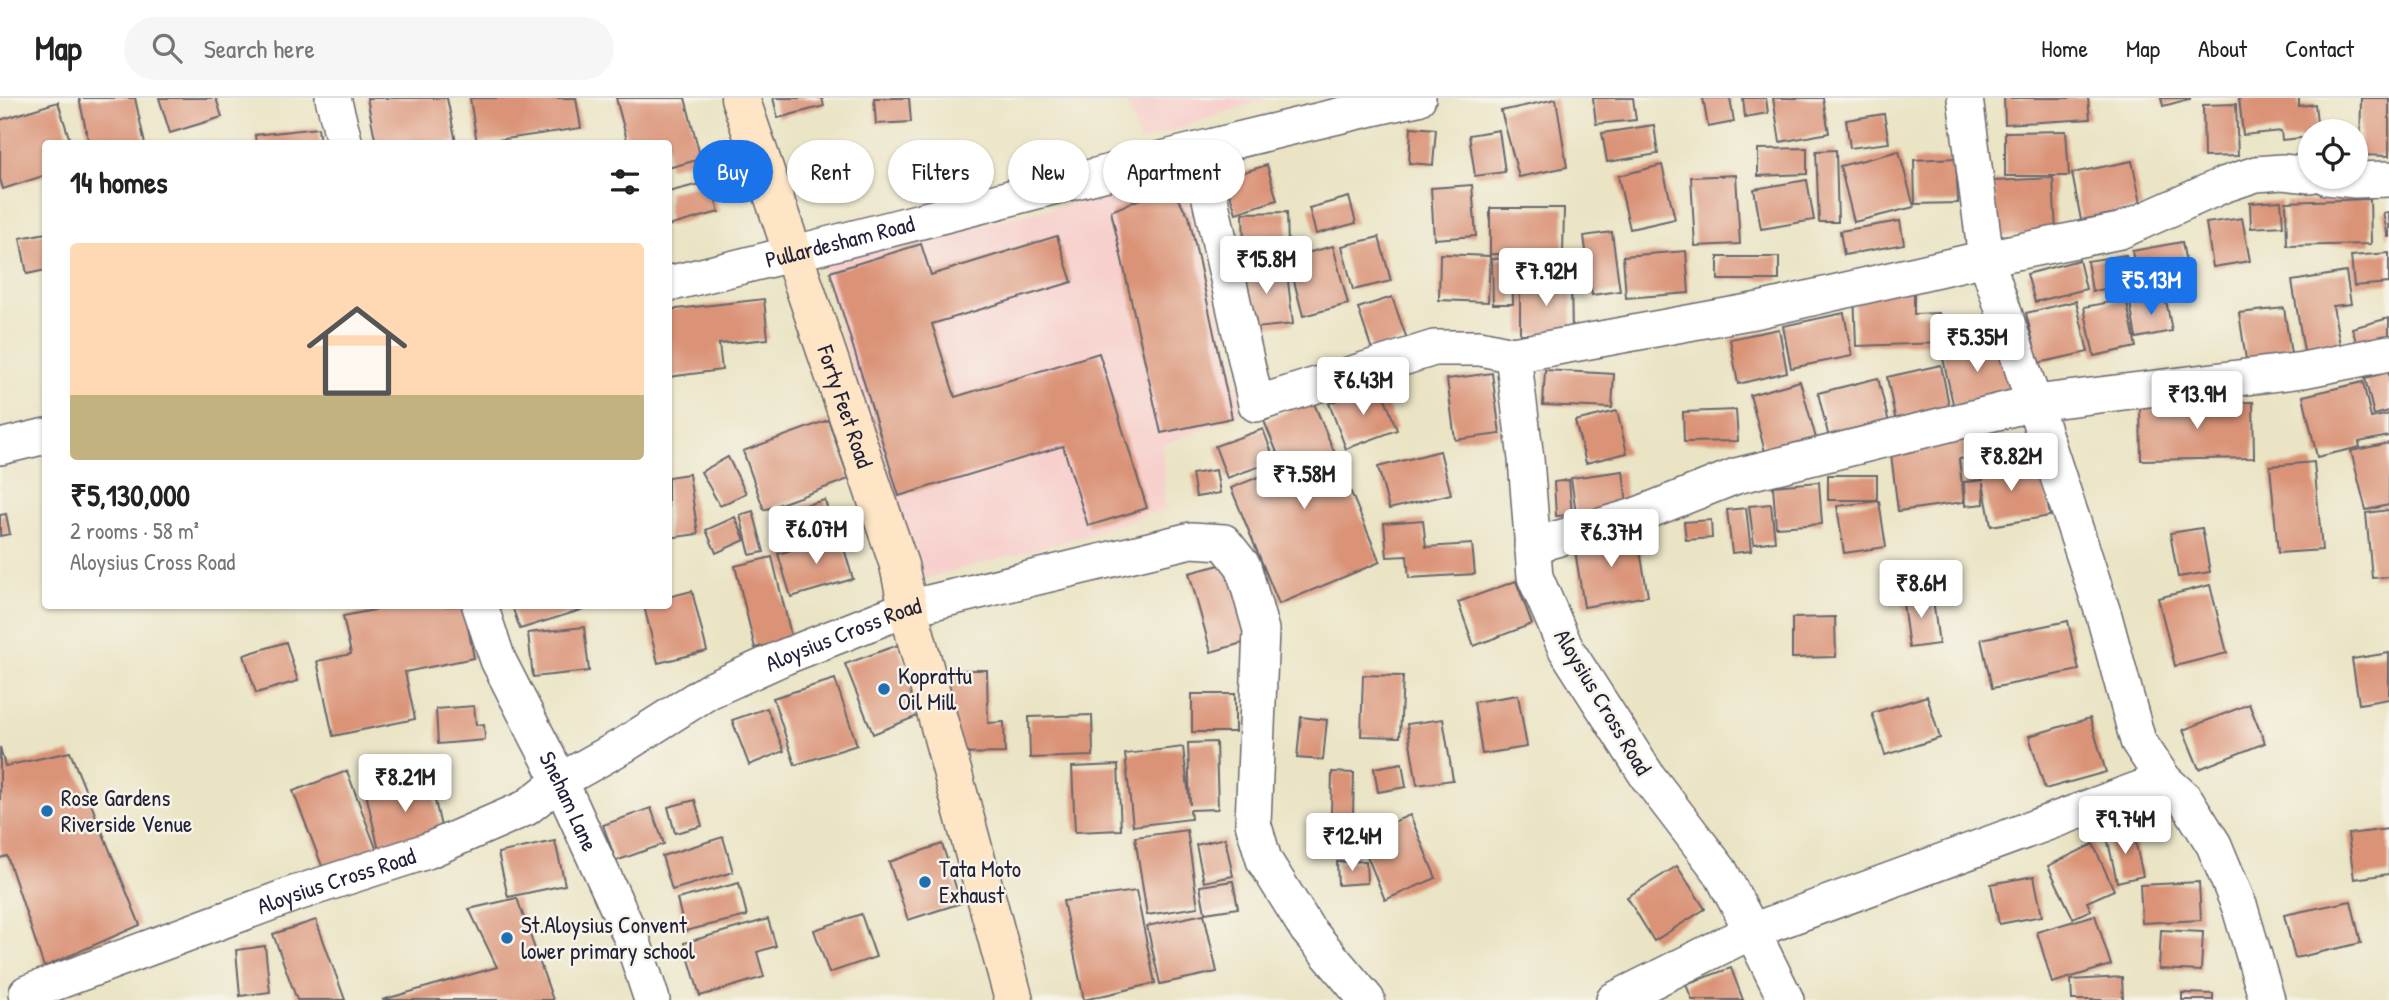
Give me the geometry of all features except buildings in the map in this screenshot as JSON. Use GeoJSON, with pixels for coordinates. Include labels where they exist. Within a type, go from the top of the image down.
{"type":"FeatureCollection","features":[{"type":"Feature","properties":{"kind":"main road","name":"Forty Feet Road"},"geometry":{"type":"LineString","coordinates":[[740,98],[899,565],[908,608],[1014,1000]]}},
{"type":"Feature","properties":{"kind":"street"},"geometry":{"type":"LineString","coordinates":[[333,98],[344,140]]}},
{"type":"Feature","properties":{"kind":"street","name":"Pullardesham Road"},"geometry":{"type":"LineString","coordinates":[[1225,140],[1301,111],[1418,98]]}},
{"type":"Feature","properties":{"kind":"street"},"geometry":{"type":"LineString","coordinates":[[1965,98],[1986,258],[2104,616],[2138,741],[2164,780],[2186,800],[2214,845],[2240,908],[2267,1000]]}},
{"type":"Feature","properties":{"kind":"street"},"geometry":{"type":"LineString","coordinates":[[1211,203],[1256,404],[1434,348],[1480,348],[1513,355],[1759,310],[1986,258],[2120,231],[2223,185],[2256,174],[2298,174]]}},
{"type":"Feature","properties":{"kind":"street","name":"Pullardesham Road"},"geometry":{"type":"LineString","coordinates":[[672,283],[1103,175]]}},
{"type":"Feature","properties":{"kind":"street"},"geometry":{"type":"LineString","coordinates":[[2368,180],[2389,179]]}},
{"type":"Feature","properties":{"kind":"street"},"geometry":{"type":"LineString","coordinates":[[1532,546],[1635,516],[1736,477],[2034,403],[2303,370],[2389,353]]}},
{"type":"Feature","properties":{"kind":"street","name":"Aloysius Cross Road"},"geometry":{"type":"LineString","coordinates":[[1513,355],[1526,459],[1535,577],[1566,649],[1648,777],[1720,871],[1786,1000]]}},
{"type":"Feature","properties":{"kind":"street"},"geometry":{"type":"LineString","coordinates":[[0,447],[42,437]]}},
{"type":"Feature","properties":{"kind":"street","name":"Aloysius Cross Road"},"geometry":{"type":"LineString","coordinates":[[27,993],[295,894],[427,850],[526,808],[560,781],[624,745],[709,691],[784,657],[908,608],[1191,540],[1224,542],[1243,566],[1261,630],[1253,823],[1264,860],[1307,929],[1367,1000]]}},
{"type":"Feature","properties":{"kind":"street","name":"Sneham Lane"},"geometry":{"type":"LineString","coordinates":[[481,609],[499,660],[560,781],[632,939],[652,1000]]}},
{"type":"Feature","properties":{"kind":"street"},"geometry":{"type":"LineString","coordinates":[[1614,1000],[1752,931],[2164,780]]}},
{"type":"Feature","properties":{"kind":"shaded area"},"geometry":{"type":"Polygon","coordinates":[[[1125,98],[1268,98],[1146,140],[1139,140],[1125,98]]]}},
{"type":"Feature","properties":{"kind":"shaded area"},"geometry":{"type":"Polygon","coordinates":[[[1103,196],[1103,203],[1190,203],[1240,394],[1240,415],[1162,445],[1165,509],[1083,536],[913,582],[821,260],[1073,203],[1089,203],[1089,199],[1103,196]]]}},
{"type":"Feature","properties":{"kind":"place","name":"Koprattu Oil Mill"},"geometry":{"type":"Point","coordinates":[884,689]}},
{"type":"Feature","properties":{"kind":"place","name":"Rose Gardens Riverside Venue"},"geometry":{"type":"Point","coordinates":[47,811]}},
{"type":"Feature","properties":{"kind":"place","name":"Tata Moto Exhaust"},"geometry":{"type":"Point","coordinates":[925,882]}},
{"type":"Feature","properties":{"kind":"place","name":"St.Aloysius Convent lower primary school"},"geometry":{"type":"Point","coordinates":[507,938]}}]}
